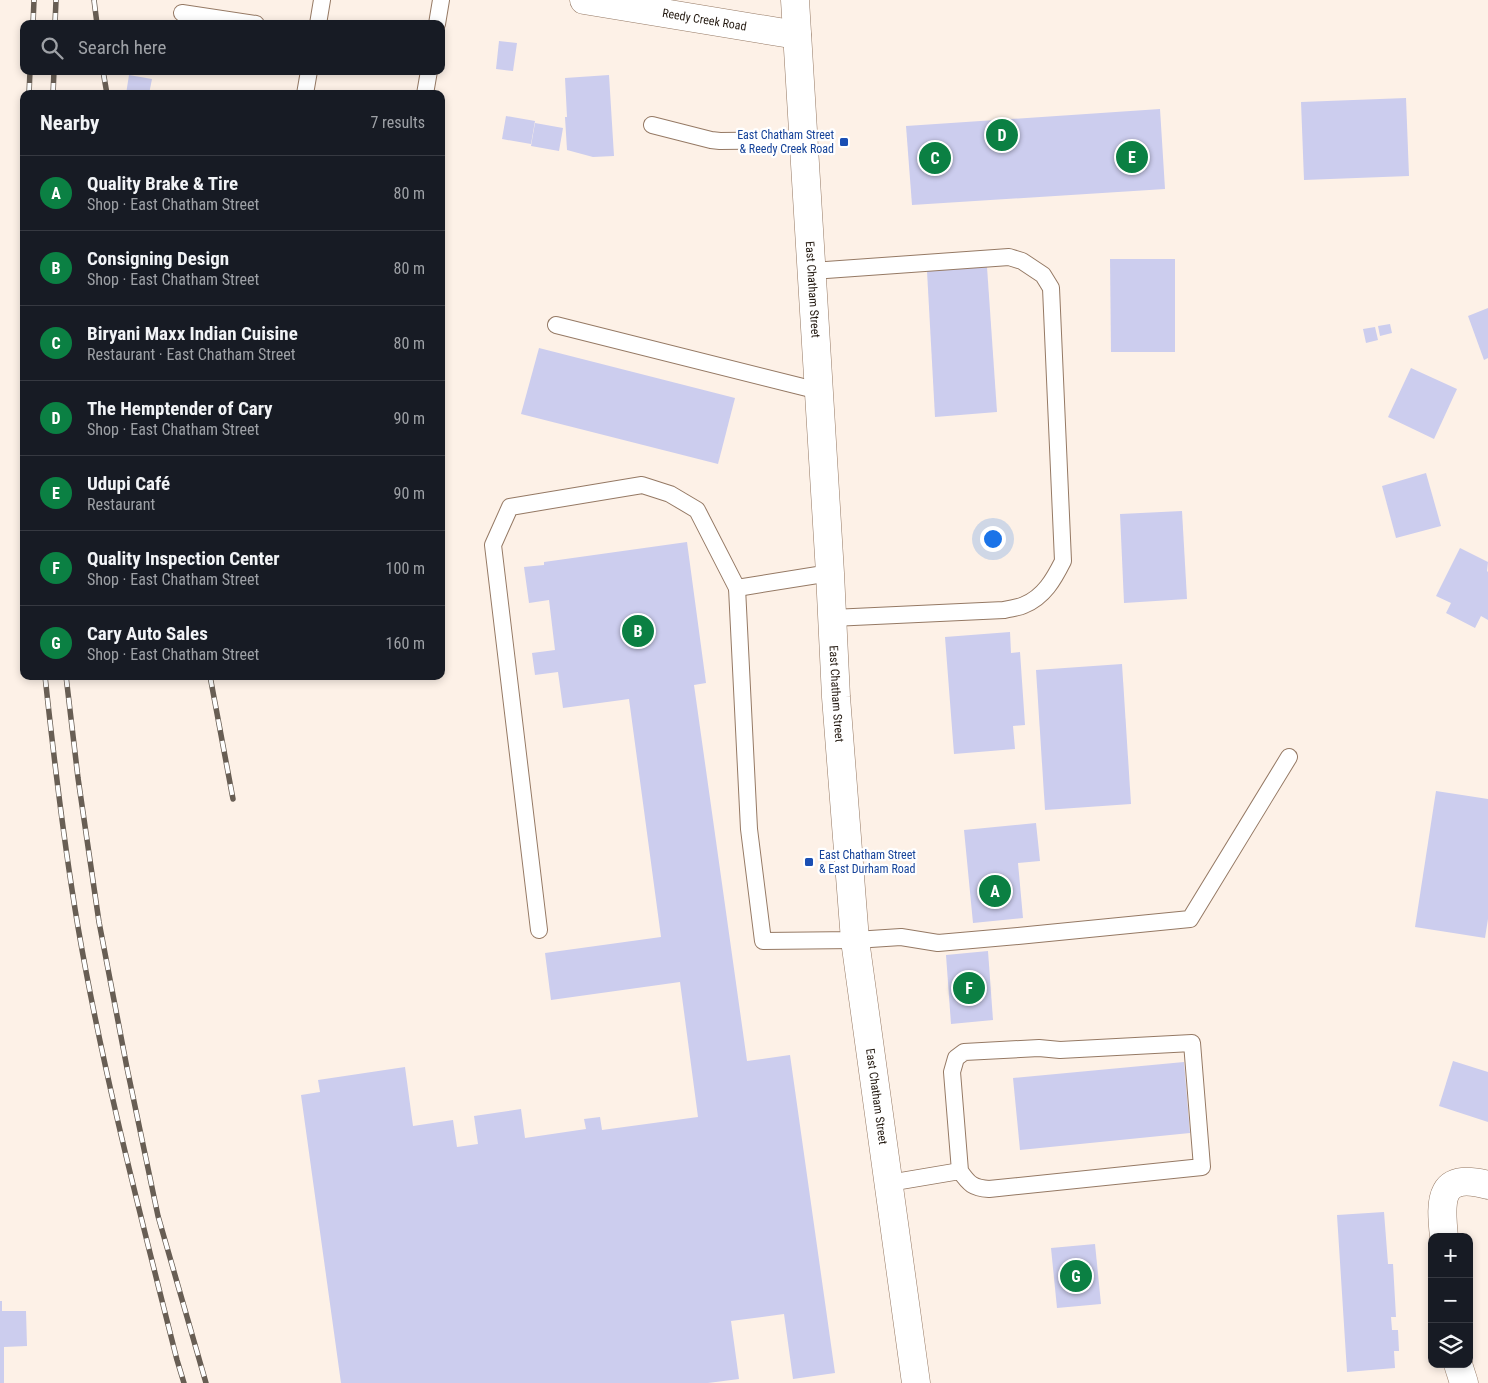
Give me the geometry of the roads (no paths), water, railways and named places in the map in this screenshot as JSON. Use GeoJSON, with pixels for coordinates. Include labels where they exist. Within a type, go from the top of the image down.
{"type":"FeatureCollection","features":[{"type":"Feature","properties":{"kind":"main road","name":"Reedy Creek Road"},"geometry":{"type":"LineString","coordinates":[[584,0],[642,5],[797,35]]}},
{"type":"Feature","properties":{"kind":"main road","name":"East Chatham Street"},"geometry":{"type":"LineString","coordinates":[[795,0],[836,697],[855,940],[916,1383]]}},
{"type":"Feature","properties":{"kind":"main road"},"geometry":{"type":"LineString","coordinates":[[1444,1233],[1441,1210],[1446,1190],[1452,1185],[1465,1182],[1488,1185]]}},
{"type":"Feature","properties":{"kind":"main road"},"geometry":{"type":"LineString","coordinates":[[1459,1368],[1464,1383]]}},
{"type":"Feature","properties":{"kind":"lane"},"geometry":{"type":"LineString","coordinates":[[319,20],[322,0]]}},
{"type":"Feature","properties":{"kind":"lane"},"geometry":{"type":"LineString","coordinates":[[438,20],[441,0]]}},
{"type":"Feature","properties":{"kind":"lane"},"geometry":{"type":"LineString","coordinates":[[182,13],[229,20]]}},
{"type":"Feature","properties":{"kind":"lane"},"geometry":{"type":"LineString","coordinates":[[306,90],[308,75]]}},
{"type":"Feature","properties":{"kind":"lane"},"geometry":{"type":"LineString","coordinates":[[426,90],[428,75]]}},
{"type":"Feature","properties":{"kind":"lane"},"geometry":{"type":"LineString","coordinates":[[652,125],[720,141],[804,140]]}},
{"type":"Feature","properties":{"kind":"lane"},"geometry":{"type":"LineString","coordinates":[[812,271],[1009,257],[1022,261],[1043,275],[1051,288],[1063,561],[1051,584],[1036,599],[1024,606],[1004,610],[832,618]]}},
{"type":"Feature","properties":{"kind":"lane"},"geometry":{"type":"LineString","coordinates":[[556,325],[819,391]]}},
{"type":"Feature","properties":{"kind":"lane"},"geometry":{"type":"LineString","coordinates":[[539,930],[493,545],[510,508],[642,485],[670,494],[697,510],[737,588],[749,829],[764,941],[855,940],[901,937],[938,943],[1190,919],[1289,757]]}},
{"type":"Feature","properties":{"kind":"lane"},"geometry":{"type":"LineString","coordinates":[[737,588],[830,572]]}},
{"type":"Feature","properties":{"kind":"lane"},"geometry":{"type":"LineString","coordinates":[[1192,1043],[1202,1167],[988,1189],[978,1188],[967,1182],[960,1171],[952,1072],[956,1058],[964,1052],[1038,1048],[1060,1050],[1192,1043]]}},
{"type":"Feature","properties":{"kind":"lane"},"geometry":{"type":"LineString","coordinates":[[889,1183],[960,1171]]}},
{"type":"Feature","properties":{"kind":"railway"},"geometry":{"type":"LineString","coordinates":[[33,20],[34,0]]}},
{"type":"Feature","properties":{"kind":"railway"},"geometry":{"type":"LineString","coordinates":[[55,20],[56,0]]}},
{"type":"Feature","properties":{"kind":"railway"},"geometry":{"type":"LineString","coordinates":[[94,0],[96,20]]}},
{"type":"Feature","properties":{"kind":"railway"},"geometry":{"type":"LineString","coordinates":[[29,90],[30,75]]}},
{"type":"Feature","properties":{"kind":"railway"},"geometry":{"type":"LineString","coordinates":[[53,90],[54,75]]}},
{"type":"Feature","properties":{"kind":"railway"},"geometry":{"type":"LineString","coordinates":[[104,75],[106,90]]}},
{"type":"Feature","properties":{"kind":"railway"},"geometry":{"type":"LineString","coordinates":[[45,680],[64,833],[88,982],[123,1145],[184,1383]]}},
{"type":"Feature","properties":{"kind":"railway"},"geometry":{"type":"LineString","coordinates":[[66,680],[78,778],[99,922],[127,1068],[158,1216],[206,1383]]}},
{"type":"Feature","properties":{"kind":"railway"},"geometry":{"type":"LineString","coordinates":[[211,680],[233,799]]}},
{"type":"Feature","properties":{"kind":"place","name":"The Hemptender of Cary"},"geometry":{"type":"Point","coordinates":[1002,135]}},
{"type":"Feature","properties":{"kind":"place","name":"East Chatham Street & Reedy Creek Road"},"geometry":{"type":"Point","coordinates":[844,142]}},
{"type":"Feature","properties":{"kind":"place","name":"Udupi Café"},"geometry":{"type":"Point","coordinates":[1132,157]}},
{"type":"Feature","properties":{"kind":"place","name":"Biryani Maxx Indian Cuisine"},"geometry":{"type":"Point","coordinates":[935,158]}},
{"type":"Feature","properties":{"kind":"place","name":"Consigning Design"},"geometry":{"type":"Point","coordinates":[638,631]}},
{"type":"Feature","properties":{"kind":"place","name":"East Chatham Street & East Durham Road"},"geometry":{"type":"Point","coordinates":[809,862]}},
{"type":"Feature","properties":{"kind":"place","name":"Quality Brake & Tire"},"geometry":{"type":"Point","coordinates":[995,891]}},
{"type":"Feature","properties":{"kind":"place","name":"Quality Inspection Center"},"geometry":{"type":"Point","coordinates":[969,988]}},
{"type":"Feature","properties":{"kind":"place","name":"Cary Auto Sales"},"geometry":{"type":"Point","coordinates":[1076,1276]}}]}
